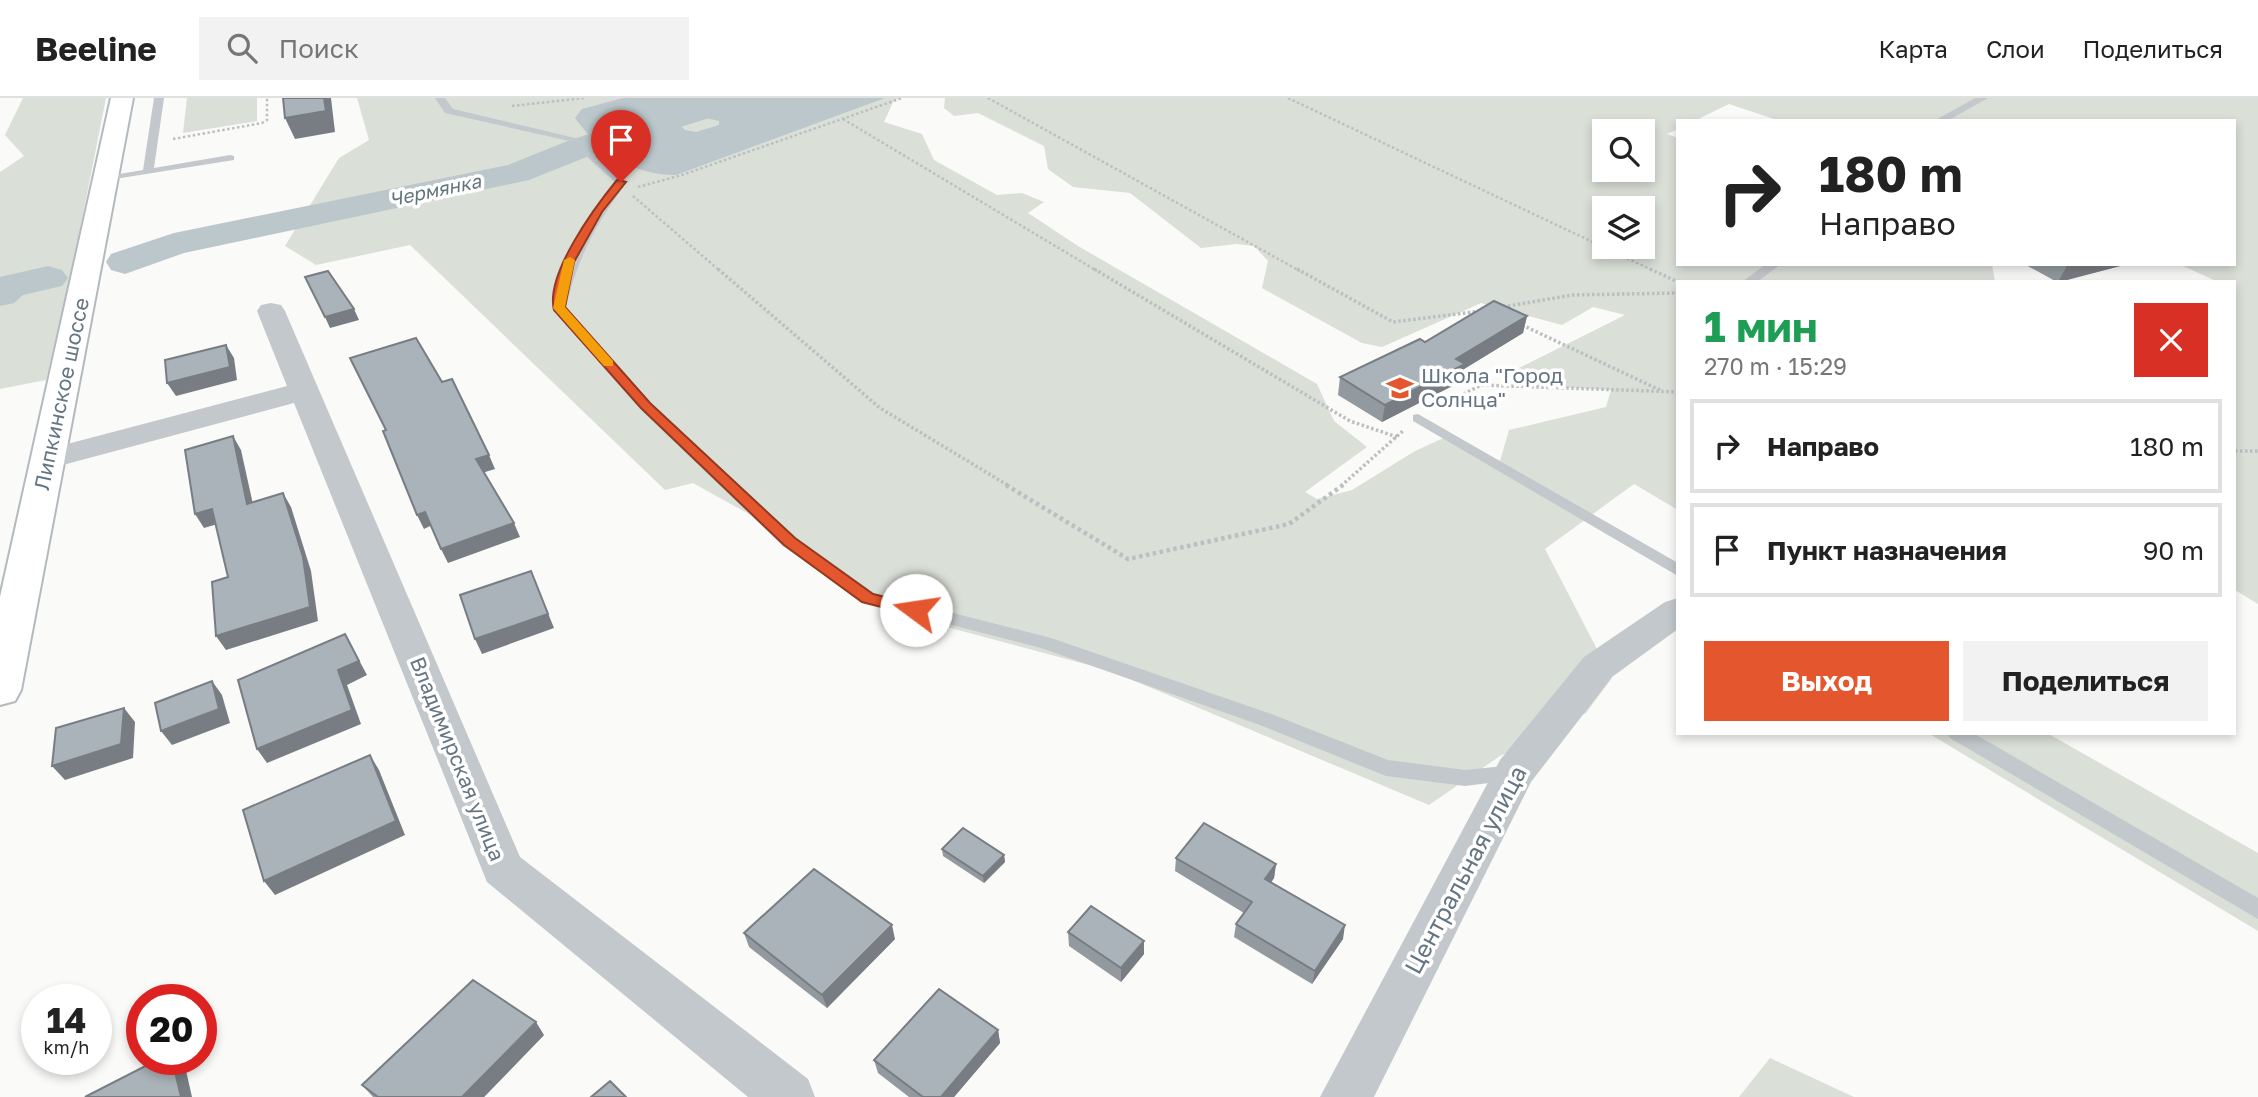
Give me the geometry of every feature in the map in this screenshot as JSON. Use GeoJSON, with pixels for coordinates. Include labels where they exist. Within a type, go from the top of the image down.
{"type":"FeatureCollection","features":[{"type":"Feature","properties":{"kind":"street","name":"Липкинское шоссе"},"geometry":{"type":"LineString","coordinates":[[0,690],[122,98]]}},
{"type":"Feature","properties":{"kind":"street","name":"Владимирская улица"},"geometry":{"type":"LineString","coordinates":[[271,311],[503,869],[789,1097]]}},
{"type":"Feature","properties":{"kind":"street"},"geometry":{"type":"LineString","coordinates":[[48,459],[304,391]]}},
{"type":"Feature","properties":{"kind":"street","name":"Центральная улица"},"geometry":{"type":"LineString","coordinates":[[1346,1097],[1515,772],[1598,667],[1676,612]]}},
{"type":"Feature","properties":{"kind":"lane"},"geometry":{"type":"LineString","coordinates":[[148,172],[159,98]]}},
{"type":"Feature","properties":{"kind":"lane"},"geometry":{"type":"LineString","coordinates":[[440,98],[449,111],[574,139]]}},
{"type":"Feature","properties":{"kind":"lane"},"geometry":{"type":"LineString","coordinates":[[1943,119],[1983,98]]}},
{"type":"Feature","properties":{"kind":"lane"},"geometry":{"type":"LineString","coordinates":[[590,154],[621,182],[598,211],[569,262],[559,308],[645,405],[780,533],[868,598],[1045,643],[1267,720],[1386,768],[1465,778],[1515,772]]}},
{"type":"Feature","properties":{"kind":"lane"},"geometry":{"type":"LineString","coordinates":[[106,179],[229,158]]}},
{"type":"Feature","properties":{"kind":"lane"},"geometry":{"type":"LineString","coordinates":[[1751,280],[1772,266]]}},
{"type":"Feature","properties":{"kind":"lane"},"geometry":{"type":"LineString","coordinates":[[1418,418],[1676,569]]}},
{"type":"Feature","properties":{"kind":"lane"},"geometry":{"type":"LineString","coordinates":[[1961,735],[2258,909]]}},
{"type":"Feature","properties":{"kind":"path"},"geometry":{"type":"LineString","coordinates":[[152,142],[262,123],[267,120],[267,98]]}},
{"type":"Feature","properties":{"kind":"path"},"geometry":{"type":"LineString","coordinates":[[902,98],[682,176],[627,191],[880,408],[1128,559],[1289,524],[1358,474],[1418,418],[1481,384],[1676,392]]}},
{"type":"Feature","properties":{"kind":"path"},"geometry":{"type":"LineString","coordinates":[[988,98],[1393,322],[1488,310]]}},
{"type":"Feature","properties":{"kind":"path"},"geometry":{"type":"LineString","coordinates":[[1287,98],[1676,281]]}},
{"type":"Feature","properties":{"kind":"path"},"geometry":{"type":"LineString","coordinates":[[843,119],[1350,421],[1397,437]]}},
{"type":"Feature","properties":{"kind":"path"},"geometry":{"type":"LineString","coordinates":[[1500,308],[1572,295],[1676,293]]}},
{"type":"Feature","properties":{"kind":"path"},"geometry":{"type":"LineString","coordinates":[[1513,321],[1664,392]]}},
{"type":"Feature","properties":{"kind":"path"},"geometry":{"type":"LineString","coordinates":[[2236,451],[2258,451]]}},
{"type":"Feature","properties":{"kind":"shaded area"},"geometry":{"type":"Polygon","coordinates":[[[23,98],[106,98],[71,275],[46,380],[0,389],[0,172],[24,156],[5,135],[23,98]]]}},
{"type":"Feature","properties":{"kind":"shaded area"},"geometry":{"type":"Polygon","coordinates":[[[187,98],[257,98],[257,121],[183,133],[187,98]]]}},
{"type":"Feature","properties":{"kind":"shaded area"},"geometry":{"type":"Polygon","coordinates":[[[357,98],[629,98],[621,155],[860,98],[902,98],[894,100],[884,122],[922,134],[934,160],[997,195],[1022,193],[1044,202],[1028,213],[1078,246],[1317,384],[1334,421],[1367,447],[1305,492],[1317,499],[1352,490],[1415,451],[1448,436],[1500,461],[1509,430],[1606,407],[1611,390],[1523,385],[1519,368],[1625,315],[1593,307],[1562,325],[1481,303],[1382,347],[1362,343],[1262,288],[1268,261],[1254,246],[1236,244],[1201,248],[1130,193],[1073,187],[1048,169],[1044,146],[978,113],[954,116],[944,108],[945,98],[2258,98],[2258,604],[2236,591],[2236,280],[2214,280],[2183,266],[2236,266],[2236,119],[1774,119],[1729,104],[1698,119],[1676,119],[1676,130],[1667,134],[1676,137],[1676,266],[1992,266],[1995,280],[1676,280],[1676,509],[1634,484],[1545,549],[1612,678],[1586,713],[1500,756],[1429,805],[1111,671],[898,614],[756,518],[693,483],[665,490],[410,245],[316,265],[285,246],[339,158],[369,140],[357,98]]]}},
{"type":"Feature","properties":{"kind":"shaded area"},"geometry":{"type":"Polygon","coordinates":[[[623,98],[885,98],[676,175],[646,171],[607,151],[575,118],[582,109],[623,98]],[[693,115],[679,124],[685,130],[696,132],[719,125],[719,121],[693,115]]]}},
{"type":"Feature","properties":{"kind":"shaded area"},"geometry":{"type":"Polygon","coordinates":[[[690,111],[721,115],[719,130],[678,134],[679,116],[690,111]]]}},
{"type":"Feature","properties":{"kind":"shaded area"},"geometry":{"type":"Polygon","coordinates":[[[1931,735],[2051,735],[2258,853],[2258,931],[1931,735]]]}},
{"type":"Feature","properties":{"kind":"shaded area"},"geometry":{"type":"Polygon","coordinates":[[[1770,1058],[1854,1097],[1739,1097],[1770,1058]]]}},
{"type":"Feature","properties":{"kind":"building"},"geometry":{"type":"Polygon","coordinates":[[[283,98],[324,98],[326,111],[285,118],[283,98]]]}},
{"type":"Feature","properties":{"kind":"building"},"geometry":{"type":"Polygon","coordinates":[[[328,271],[354,309],[325,317],[305,277],[328,271]]]}},
{"type":"Feature","properties":{"kind":"building"},"geometry":{"type":"Polygon","coordinates":[[[1494,301],[1527,316],[1456,359],[1465,364],[1385,405],[1340,377],[1420,339],[1425,342],[1494,301]]]}},
{"type":"Feature","properties":{"kind":"building"},"geometry":{"type":"Polygon","coordinates":[[[416,338],[442,382],[452,379],[489,455],[476,459],[514,523],[441,549],[425,512],[417,515],[383,431],[386,430],[350,358],[416,338]]]}},
{"type":"Feature","properties":{"kind":"building"},"geometry":{"type":"Polygon","coordinates":[[[226,345],[230,367],[167,383],[165,360],[226,345]]]}},
{"type":"Feature","properties":{"kind":"building"},"geometry":{"type":"Polygon","coordinates":[[[233,436],[247,504],[283,493],[303,557],[310,607],[216,636],[212,582],[228,577],[212,509],[195,514],[185,450],[233,436]]]}},
{"type":"Feature","properties":{"kind":"building"},"geometry":{"type":"Polygon","coordinates":[[[531,571],[548,614],[475,639],[460,595],[531,571]]]}},
{"type":"Feature","properties":{"kind":"building"},"geometry":{"type":"Polygon","coordinates":[[[345,634],[359,661],[338,670],[352,710],[257,749],[238,680],[345,634]]]}},
{"type":"Feature","properties":{"kind":"building"},"geometry":{"type":"Polygon","coordinates":[[[212,681],[219,709],[161,731],[155,703],[212,681]]]}},
{"type":"Feature","properties":{"kind":"building"},"geometry":{"type":"Polygon","coordinates":[[[124,708],[121,744],[52,766],[56,728],[124,708]]]}},
{"type":"Feature","properties":{"kind":"building"},"geometry":{"type":"Polygon","coordinates":[[[370,755],[396,821],[264,881],[243,810],[370,755]]]}},
{"type":"Feature","properties":{"kind":"building"},"geometry":{"type":"Polygon","coordinates":[[[1204,823],[1276,864],[1265,879],[1345,925],[1315,971],[1236,924],[1252,902],[1176,858],[1204,823]]]}},
{"type":"Feature","properties":{"kind":"building"},"geometry":{"type":"Polygon","coordinates":[[[963,828],[1004,855],[983,876],[942,849],[963,828]]]}},
{"type":"Feature","properties":{"kind":"building"},"geometry":{"type":"Polygon","coordinates":[[[814,869],[892,925],[822,995],[744,933],[814,869]]]}},
{"type":"Feature","properties":{"kind":"building"},"geometry":{"type":"Polygon","coordinates":[[[1091,906],[1144,941],[1121,968],[1068,932],[1091,906]]]}},
{"type":"Feature","properties":{"kind":"building"},"geometry":{"type":"Polygon","coordinates":[[[473,980],[536,1022],[462,1097],[378,1097],[362,1085],[473,980]]]}},
{"type":"Feature","properties":{"kind":"building"},"geometry":{"type":"Polygon","coordinates":[[[939,989],[998,1030],[941,1097],[923,1097],[874,1060],[939,989]]]}},
{"type":"Feature","properties":{"kind":"building"},"geometry":{"type":"Polygon","coordinates":[[[128,1075],[176,1075],[181,1097],[85,1097],[128,1075]]]}},
{"type":"Feature","properties":{"kind":"building"},"geometry":{"type":"Polygon","coordinates":[[[610,1081],[626,1097],[591,1097],[610,1081]]]}},
{"type":"Feature","properties":{"kind":"waterway","name":"Чермянка"},"geometry":{"type":"LineString","coordinates":[[125,262],[174,244],[517,173],[582,147],[740,98]]}},
{"type":"Feature","properties":{"kind":"waterway","name":"Чермянка"},"geometry":{"type":"LineString","coordinates":[[0,294],[10,286],[48,278]]}},
{"type":"Feature","properties":{"kind":"slow traffic"},"geometry":{"type":"LineString","coordinates":[[570,260],[559,308],[608,364]]}},
{"type":"Feature","properties":{"kind":"place","name":"Школа \"Город Cолнца\""},"geometry":{"type":"Point","coordinates":[1400,388]}},
{"type":"Feature","properties":{"kind":"route"},"geometry":{"type":"LineString","coordinates":[[621,182],[598,211],[569,262],[559,308],[645,405],[789,542],[868,598],[916,610]]}}]}
